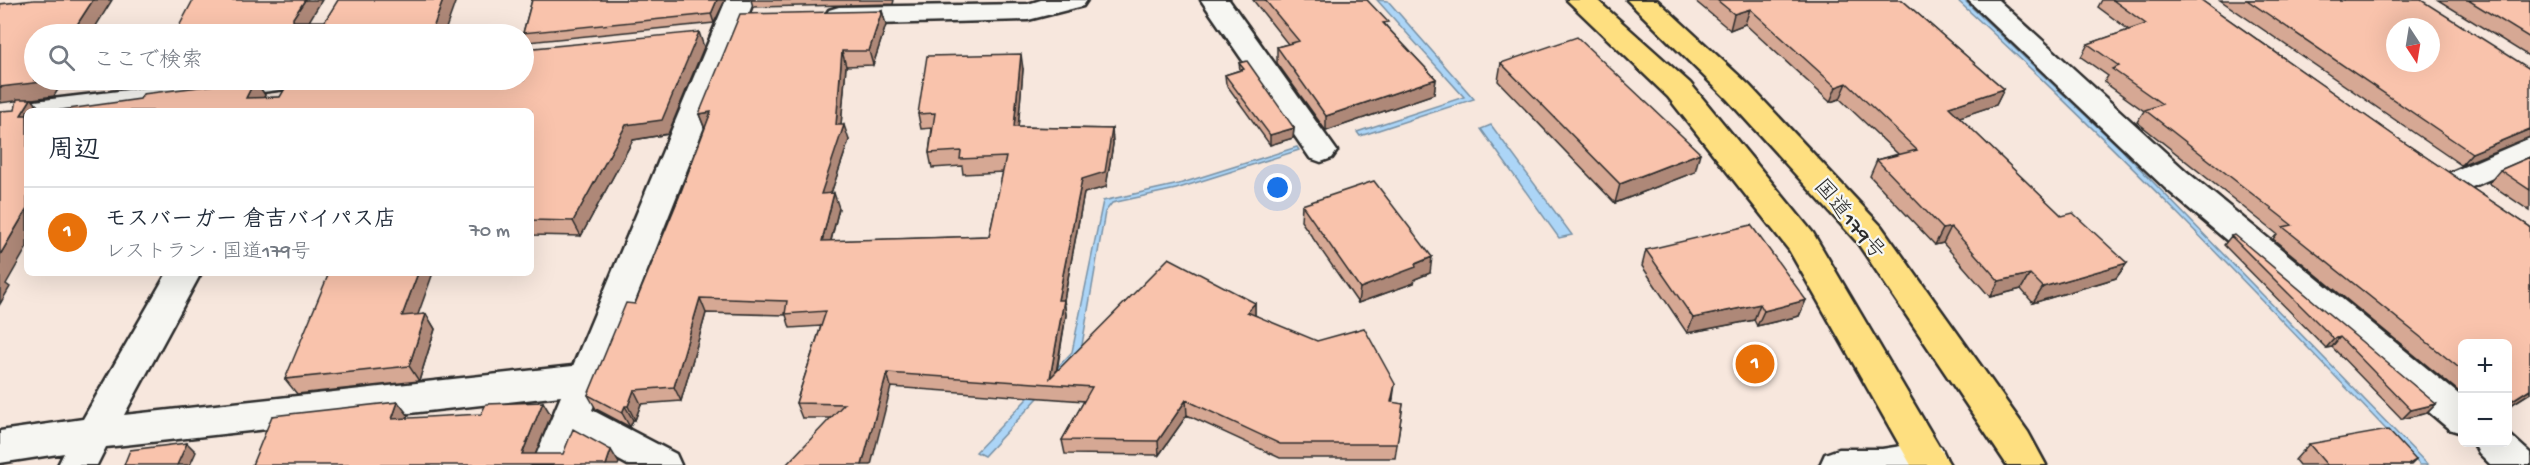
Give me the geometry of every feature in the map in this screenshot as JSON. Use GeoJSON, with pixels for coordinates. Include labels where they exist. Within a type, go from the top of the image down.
{"type":"FeatureCollection","features":[{"type":"Feature","properties":{"kind":"highway"},"geometry":{"type":"LineString","coordinates":[[1581,0],[1679,90],[1801,242],[1929,461]]}},
{"type":"Feature","properties":{"kind":"highway","name":"国道179号"},"geometry":{"type":"LineString","coordinates":[[1641,0],[1738,92],[1869,234],[2015,444],[2027,465]]}},
{"type":"Feature","properties":{"kind":"street"},"geometry":{"type":"LineString","coordinates":[[815,16],[1028,12],[1074,0]]}},
{"type":"Feature","properties":{"kind":"street"},"geometry":{"type":"LineString","coordinates":[[1215,0],[1321,150]]}},
{"type":"Feature","properties":{"kind":"street"},"geometry":{"type":"LineString","coordinates":[[1982,0],[2176,180],[2458,414]]}},
{"type":"Feature","properties":{"kind":"street"},"geometry":{"type":"LineString","coordinates":[[550,465],[731,21]]}},
{"type":"Feature","properties":{"kind":"street"},"geometry":{"type":"LineString","coordinates":[[57,108],[204,90]]}},
{"type":"Feature","properties":{"kind":"street"},"geometry":{"type":"LineString","coordinates":[[275,108],[285,90]]}},
{"type":"Feature","properties":{"kind":"street"},"geometry":{"type":"LineString","coordinates":[[2458,182],[2530,149]]}},
{"type":"Feature","properties":{"kind":"street"},"geometry":{"type":"LineString","coordinates":[[2432,165],[2485,200]]}},
{"type":"Feature","properties":{"kind":"street"},"geometry":{"type":"LineString","coordinates":[[77,465],[182,276]]}},
{"type":"Feature","properties":{"kind":"street"},"geometry":{"type":"LineString","coordinates":[[0,447],[96,432],[586,379]]}},
{"type":"Feature","properties":{"kind":"street"},"geometry":{"type":"LineString","coordinates":[[571,416],[662,465]]}},
{"type":"Feature","properties":{"kind":"street"},"geometry":{"type":"LineString","coordinates":[[1839,465],[1882,465],[1929,461]]}},
{"type":"Feature","properties":{"kind":"water"},"geometry":{"type":"Polygon","coordinates":[[[1377,0],[1388,1],[1474,99],[1360,136],[1357,132],[1464,97],[1377,0]]]}},
{"type":"Feature","properties":{"kind":"water"},"geometry":{"type":"Polygon","coordinates":[[[1957,0],[1964,0],[2122,150],[2428,465],[2420,465],[2250,287],[2134,170],[1957,0]]]}},
{"type":"Feature","properties":{"kind":"water"},"geometry":{"type":"Polygon","coordinates":[[[1491,125],[1572,235],[1559,238],[1481,129],[1491,125]]]}},
{"type":"Feature","properties":{"kind":"water"},"geometry":{"type":"Polygon","coordinates":[[[1297,147],[1299,150],[1176,189],[1112,203],[1105,212],[1082,345],[1077,356],[984,456],[976,452],[1072,352],[1103,201],[1179,184],[1297,147]]]}},
{"type":"Feature","properties":{"kind":"building"},"geometry":{"type":"Polygon","coordinates":[[[34,0],[93,0],[77,24],[24,24],[24,84],[0,87],[0,4],[34,0]]]}},
{"type":"Feature","properties":{"kind":"building"},"geometry":{"type":"Polygon","coordinates":[[[193,0],[305,0],[293,21],[325,21],[338,0],[443,0],[435,24],[180,24],[193,0]]]}},
{"type":"Feature","properties":{"kind":"building"},"geometry":{"type":"Polygon","coordinates":[[[532,0],[717,0],[711,14],[534,32],[534,24],[525,24],[532,0]]]}},
{"type":"Feature","properties":{"kind":"building"},"geometry":{"type":"Polygon","coordinates":[[[1265,0],[1367,0],[1388,22],[1383,23],[1436,79],[1326,116],[1277,47],[1299,41],[1265,0]]]}},
{"type":"Feature","properties":{"kind":"building"},"geometry":{"type":"Polygon","coordinates":[[[1717,0],[1902,0],[2004,89],[1949,107],[2062,216],[2073,213],[2127,263],[2043,287],[2030,274],[1999,281],[1951,227],[1943,229],[1877,160],[1917,150],[1847,83],[1836,87],[1750,9],[1734,14],[1717,0]]]}},
{"type":"Feature","properties":{"kind":"building"},"geometry":{"type":"Polygon","coordinates":[[[2113,0],[2201,0],[2396,137],[2530,227],[2530,389],[2512,400],[2512,339],[2458,339],[2458,367],[2283,227],[2292,225],[2145,110],[2162,104],[2112,69],[2119,66],[2088,44],[2146,24],[2113,0]]]}},
{"type":"Feature","properties":{"kind":"building"},"geometry":{"type":"Polygon","coordinates":[[[2247,0],[2421,0],[2530,69],[2530,129],[2472,153],[2247,0]]]}},
{"type":"Feature","properties":{"kind":"building"},"geometry":{"type":"Polygon","coordinates":[[[2468,0],[2530,0],[2530,38],[2468,0]]]}},
{"type":"Feature","properties":{"kind":"building"},"geometry":{"type":"Polygon","coordinates":[[[882,11],[869,51],[842,51],[836,125],[844,125],[821,194],[834,193],[822,241],[989,236],[1006,157],[960,159],[961,151],[929,153],[935,113],[918,114],[927,56],[1021,54],[1014,127],[1112,129],[1105,172],[1082,179],[1058,300],[1064,300],[1050,378],[1169,258],[1255,303],[1247,312],[1317,341],[1364,328],[1395,384],[1391,402],[1403,404],[1397,444],[1280,444],[1186,400],[1158,441],[1062,440],[1092,387],[887,373],[862,465],[786,465],[844,404],[796,403],[826,311],[785,314],[787,301],[700,298],[674,387],[634,390],[628,406],[625,406],[622,413],[588,395],[626,303],[635,304],[679,197],[711,112],[699,114],[740,14],[882,11]]]}},
{"type":"Feature","properties":{"kind":"building"},"geometry":{"type":"Polygon","coordinates":[[[699,32],[662,120],[626,125],[573,221],[534,220],[534,108],[76,108],[140,99],[143,94],[175,90],[250,90],[246,98],[280,97],[284,90],[534,90],[534,48],[699,32]]]}},
{"type":"Feature","properties":{"kind":"building"},"geometry":{"type":"Polygon","coordinates":[[[1577,37],[1700,153],[1620,184],[1501,63],[1577,37]]]}},
{"type":"Feature","properties":{"kind":"building"},"geometry":{"type":"Polygon","coordinates":[[[1247,61],[1294,128],[1270,135],[1225,75],[1244,69],[1239,63],[1247,61]]]}},
{"type":"Feature","properties":{"kind":"building"},"geometry":{"type":"Polygon","coordinates":[[[17,99],[31,99],[21,115],[24,115],[24,214],[0,255],[0,111],[15,110],[17,99]]]}},
{"type":"Feature","properties":{"kind":"building"},"geometry":{"type":"Polygon","coordinates":[[[2530,157],[2530,190],[2500,170],[2530,157]]]}},
{"type":"Feature","properties":{"kind":"building"},"geometry":{"type":"Polygon","coordinates":[[[1374,181],[1432,257],[1415,264],[1416,267],[1360,288],[1302,205],[1374,181]]]}},
{"type":"Feature","properties":{"kind":"building"},"geometry":{"type":"Polygon","coordinates":[[[1751,225],[1806,300],[1764,311],[1760,304],[1693,318],[1646,250],[1751,225]]]}},
{"type":"Feature","properties":{"kind":"building"},"geometry":{"type":"Polygon","coordinates":[[[2235,235],[2436,404],[2411,410],[2340,337],[2334,339],[2231,236],[2235,235]]]}},
{"type":"Feature","properties":{"kind":"building"},"geometry":{"type":"Polygon","coordinates":[[[328,276],[417,276],[402,316],[426,314],[409,366],[285,379],[328,276]]]}},
{"type":"Feature","properties":{"kind":"building"},"geometry":{"type":"Polygon","coordinates":[[[398,402],[392,419],[481,414],[486,404],[543,402],[522,454],[563,454],[573,429],[611,450],[606,465],[252,465],[272,416],[398,402]]]}},
{"type":"Feature","properties":{"kind":"building"},"geometry":{"type":"Polygon","coordinates":[[[2388,430],[2416,460],[2408,465],[2327,465],[2309,444],[2388,430]]]}},
{"type":"Feature","properties":{"kind":"building"},"geometry":{"type":"Polygon","coordinates":[[[187,443],[177,465],[124,465],[130,450],[187,443]]]}},
{"type":"Feature","properties":{"kind":"place","name":"モスバーガー 倉吉バイパス店"},"geometry":{"type":"Point","coordinates":[1755,364]}}]}
